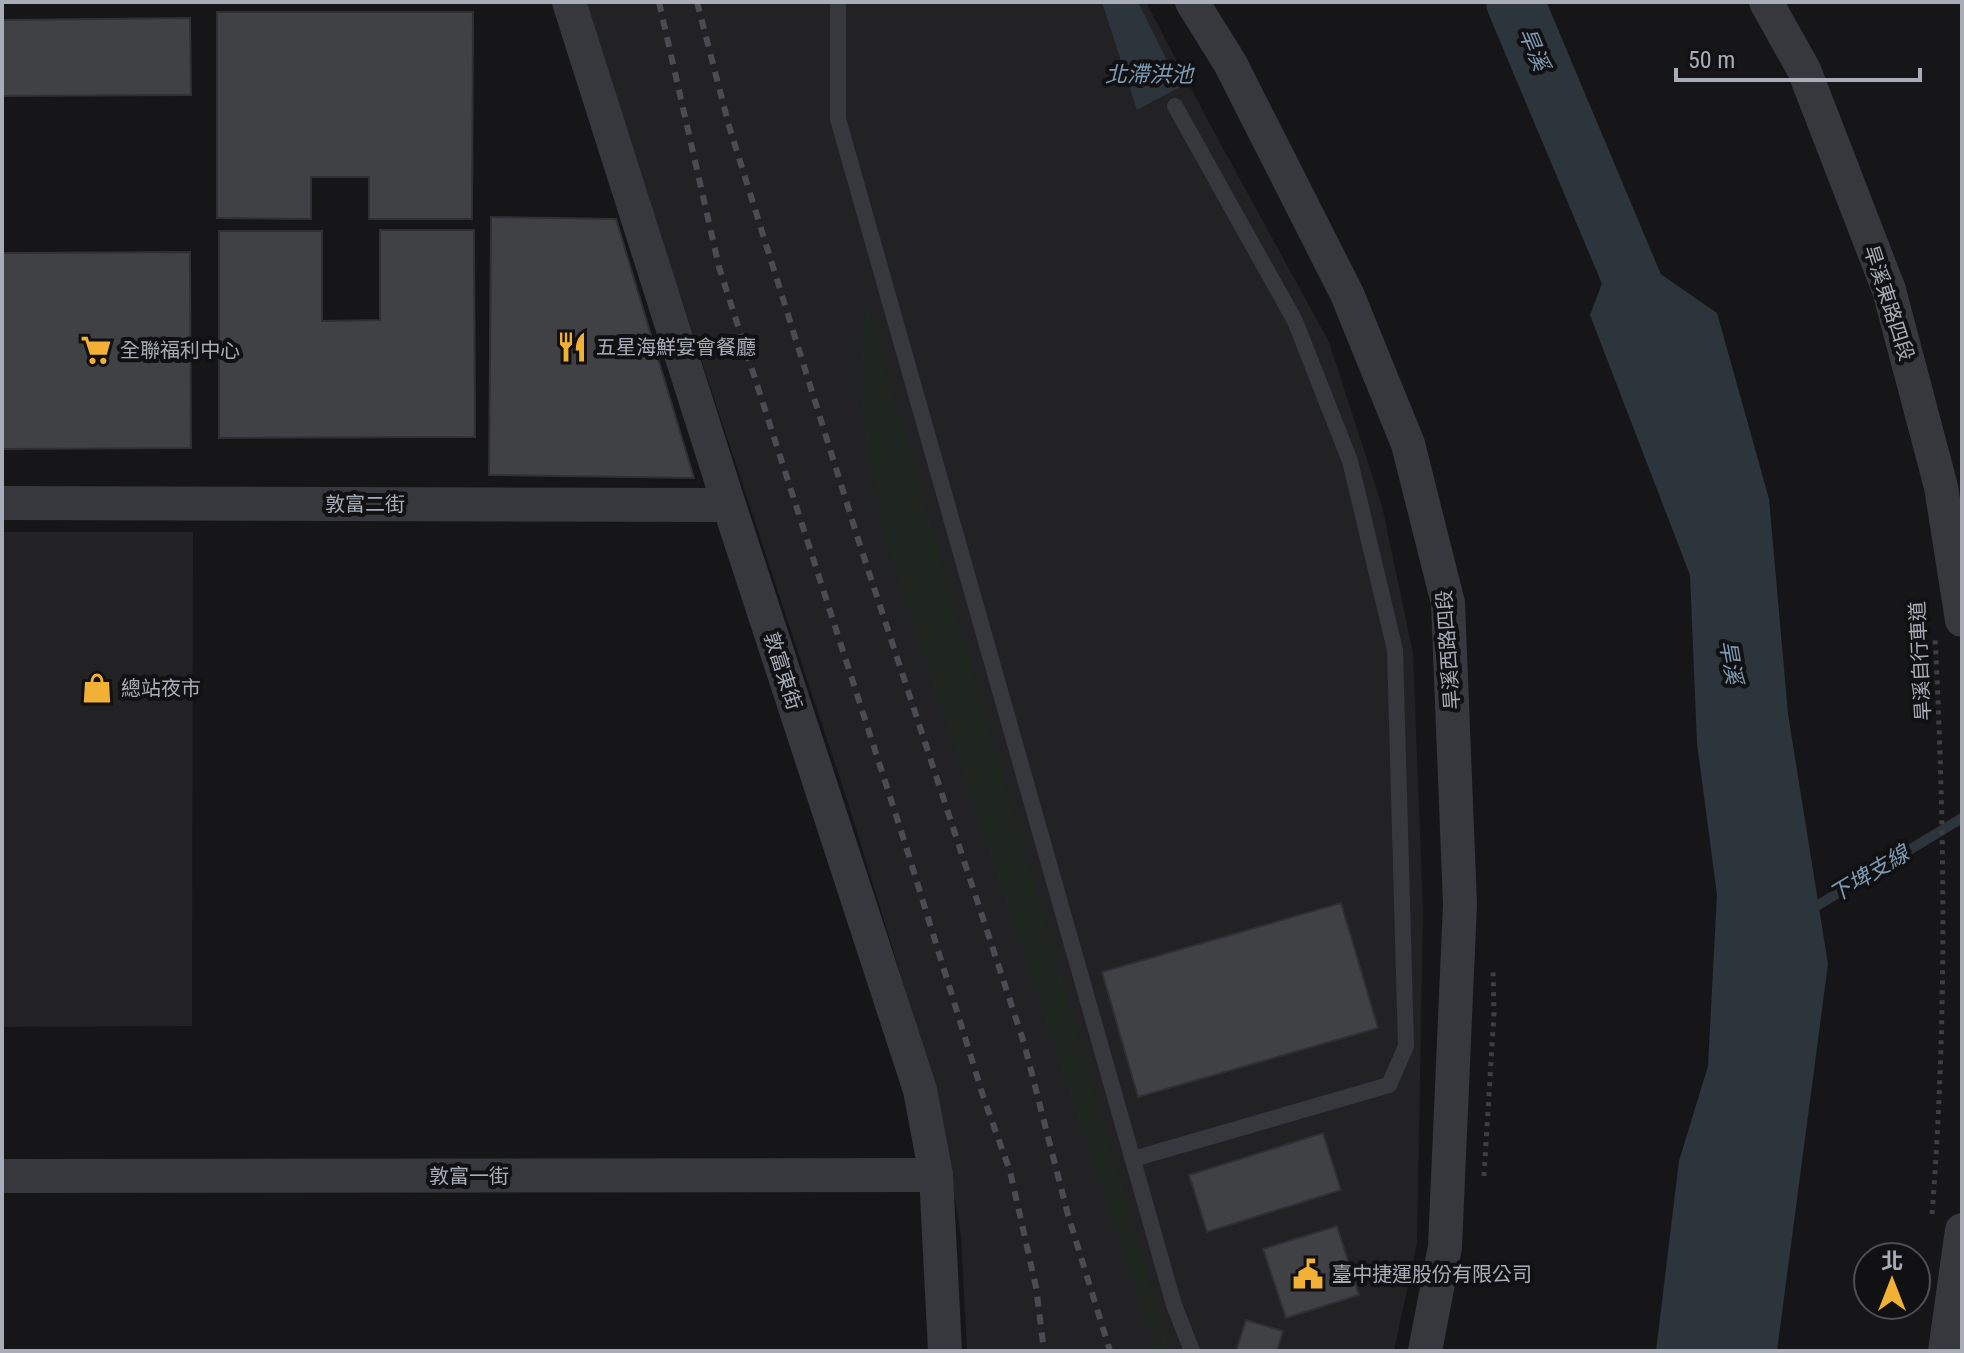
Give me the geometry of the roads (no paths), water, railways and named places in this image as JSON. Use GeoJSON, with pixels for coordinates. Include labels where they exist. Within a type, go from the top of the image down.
{"type":"FeatureCollection","features":[{"type":"Feature","properties":{"kind":"street","name":"敦富東街"},"geometry":{"type":"LineString","coordinates":[[569,2],[920,1090],[936,1175],[945,1351]]}},
{"type":"Feature","properties":{"kind":"street","name":"旱溪西路四段"},"geometry":{"type":"LineString","coordinates":[[1192,2],[1230,63],[1347,294],[1408,444],[1448,603],[1460,904],[1445,1247],[1425,1351]]}},
{"type":"Feature","properties":{"kind":"street","name":"旱溪東路四段"},"geometry":{"type":"LineString","coordinates":[[1766,2],[1804,70],[1889,290],[1941,487],[1948,626]]}},
{"type":"Feature","properties":{"kind":"street","name":"敦富二街"},"geometry":{"type":"LineString","coordinates":[[2,503],[729,505]]}},
{"type":"Feature","properties":{"kind":"street","name":"敦富一街"},"geometry":{"type":"LineString","coordinates":[[2,1176],[936,1175]]}},
{"type":"Feature","properties":{"kind":"street"},"geometry":{"type":"LineString","coordinates":[[1945,1351],[1947,1227]]}},
{"type":"Feature","properties":{"kind":"lane"},"geometry":{"type":"LineString","coordinates":[[838,2],[838,119],[1174,1305],[1192,1351]]}},
{"type":"Feature","properties":{"kind":"lane"},"geometry":{"type":"LineString","coordinates":[[1133,1159],[1389,1085],[1406,1046],[1395,650],[1350,461],[1295,321],[1175,106]]}},
{"type":"Feature","properties":{"kind":"water","name":"北滯洪池"},"geometry":{"type":"Polygon","coordinates":[[[1102,2],[1138,2],[1180,87],[1137,110],[1102,2]]]}},
{"type":"Feature","properties":{"kind":"water"},"geometry":{"type":"Polygon","coordinates":[[[1617,244],[1717,313],[1769,499],[1788,714],[1828,964],[1777,1351],[1656,1351],[1679,1161],[1708,1066],[1717,895],[1697,743],[1690,575],[1590,315],[1617,244]]]}},
{"type":"Feature","properties":{"kind":"waterway","name":"旱溪"},"geometry":{"type":"LineString","coordinates":[[1515,2],[1647,316]]}},
{"type":"Feature","properties":{"kind":"waterway","name":"下埤支線"},"geometry":{"type":"LineString","coordinates":[[1810,910],[1962,818]]}},
{"type":"Feature","properties":{"kind":"railway"},"geometry":{"type":"LineString","coordinates":[[659,2],[719,267],[984,1099],[1010,1171],[1036,1287],[1044,1351]]}},
{"type":"Feature","properties":{"kind":"railway"},"geometry":{"type":"LineString","coordinates":[[697,2],[729,126],[859,542],[1024,1043],[1068,1215],[1110,1351]]}},
{"type":"Feature","properties":{"kind":"place","name":"五星海鮮宴會餐廳"},"geometry":{"type":"Point","coordinates":[572,347]}},
{"type":"Feature","properties":{"kind":"place","name":"全聯福利中心"},"geometry":{"type":"Point","coordinates":[96,350]}},
{"type":"Feature","properties":{"kind":"place","name":"總站夜市"},"geometry":{"type":"Point","coordinates":[97,688]}},
{"type":"Feature","properties":{"kind":"place","name":"臺中捷運股份有限公司"},"geometry":{"type":"Point","coordinates":[1308,1274]}}]}
